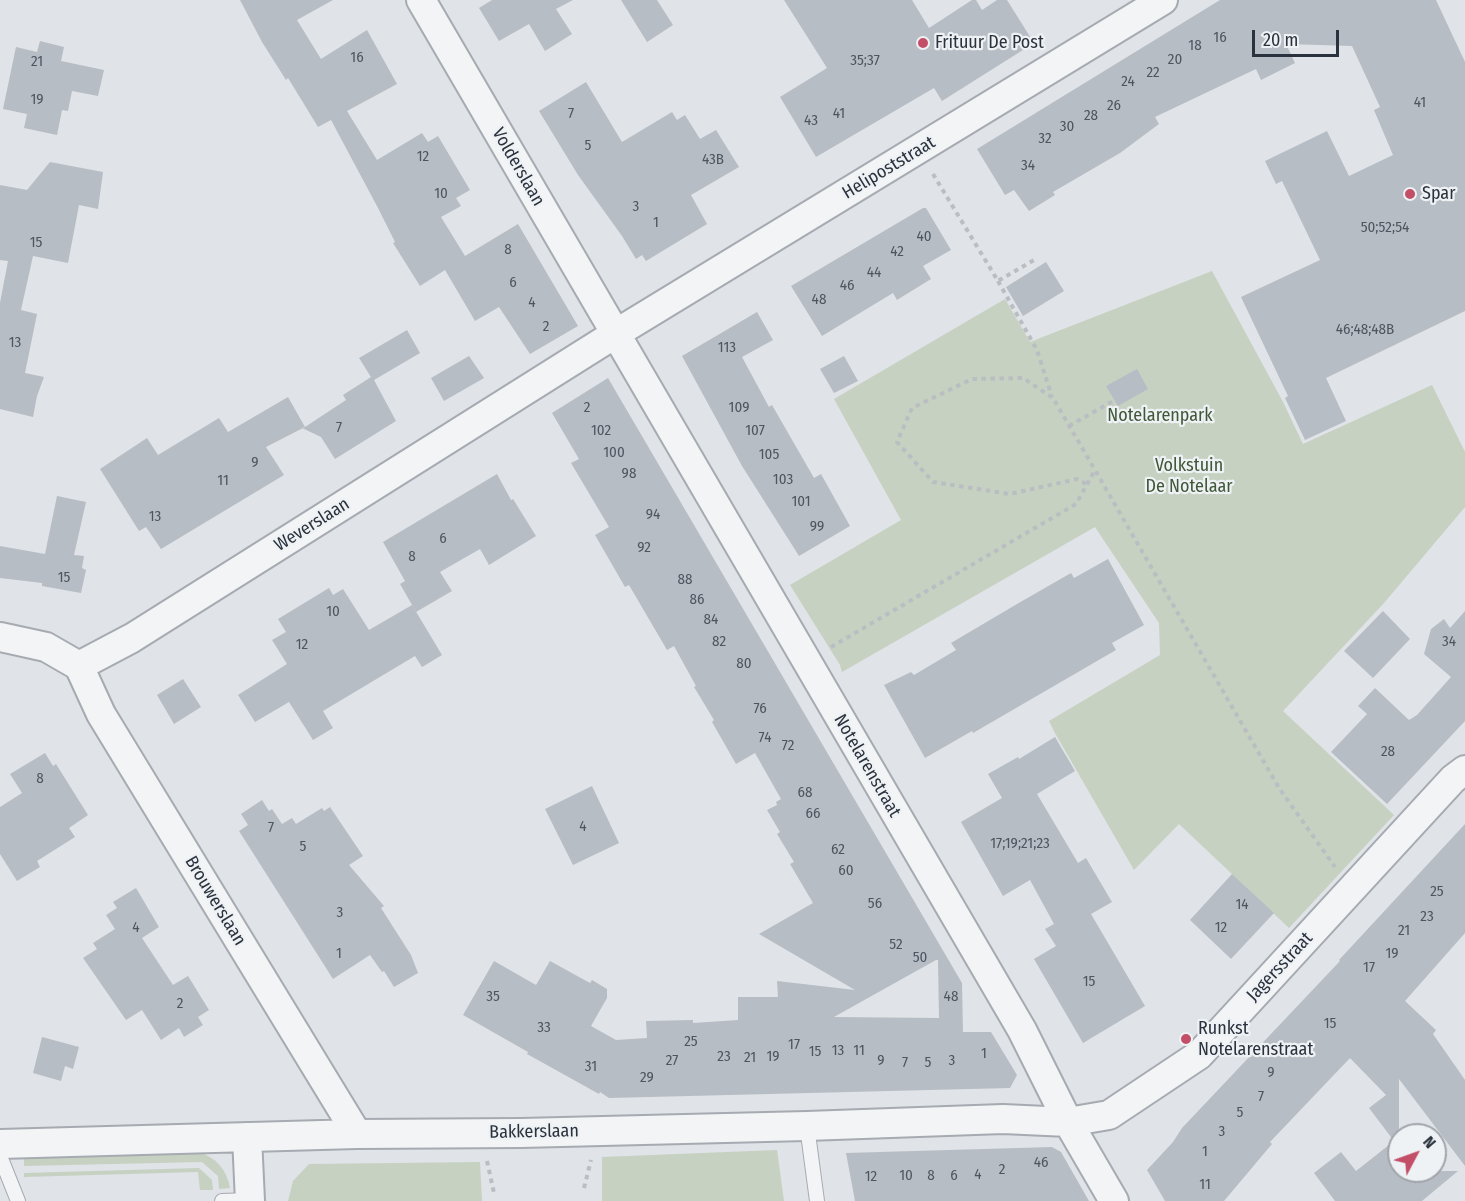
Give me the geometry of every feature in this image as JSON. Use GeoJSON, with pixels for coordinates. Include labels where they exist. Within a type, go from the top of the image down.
{"type":"FeatureCollection","features":[{"type":"Feature","properties":{"kind":"street","name":"Volderslaan"},"geometry":{"type":"LineString","coordinates":[[421,0],[615,334]]}},
{"type":"Feature","properties":{"kind":"street","name":"Helipoststraat"},"geometry":{"type":"LineString","coordinates":[[615,334],[1163,0]]}},
{"type":"Feature","properties":{"kind":"street","name":"Notelarenstraat"},"geometry":{"type":"LineString","coordinates":[[615,334],[1022,1030],[1068,1122],[1114,1201]]}},
{"type":"Feature","properties":{"kind":"street","name":"Weverslaan"},"geometry":{"type":"LineString","coordinates":[[79,666],[132,638],[615,334]]}},
{"type":"Feature","properties":{"kind":"street"},"geometry":{"type":"LineString","coordinates":[[0,637],[46,647],[79,666]]}},
{"type":"Feature","properties":{"kind":"street","name":"Brouwerslaan"},"geometry":{"type":"LineString","coordinates":[[79,666],[101,714],[357,1134]]}},
{"type":"Feature","properties":{"kind":"street","name":"Jagersstraat"},"geometry":{"type":"LineString","coordinates":[[1068,1122],[1108,1115],[1199,1055],[1453,779],[1465,770]]}},
{"type":"Feature","properties":{"kind":"street","name":"Bakkerslaan"},"geometry":{"type":"LineString","coordinates":[[0,1144],[357,1134],[521,1133],[1003,1119],[1068,1122]]}},
{"type":"Feature","properties":{"kind":"street"},"geometry":{"type":"LineString","coordinates":[[248,1137],[250,1201]]}},
{"type":"Feature","properties":{"kind":"lane"},"geometry":{"type":"LineString","coordinates":[[807,1125],[817,1201]]}},
{"type":"Feature","properties":{"kind":"lane"},"geometry":{"type":"LineString","coordinates":[[0,1156],[18,1201]]}},
{"type":"Feature","properties":{"kind":"lane"},"geometry":{"type":"LineString","coordinates":[[222,1201],[250,1201]]}},
{"type":"Feature","properties":{"kind":"path"},"geometry":{"type":"LineString","coordinates":[[919,150],[1037,350],[1053,398],[1279,788],[1351,890]]}},
{"type":"Feature","properties":{"kind":"path"},"geometry":{"type":"LineString","coordinates":[[998,281],[1034,260]]}},
{"type":"Feature","properties":{"kind":"path"},"geometry":{"type":"LineString","coordinates":[[1053,398],[1023,378],[972,379],[912,408],[897,442],[933,482],[1010,494],[1077,479],[1086,484]]}},
{"type":"Feature","properties":{"kind":"path"},"geometry":{"type":"LineString","coordinates":[[1069,426],[1115,400]]}},
{"type":"Feature","properties":{"kind":"path"},"geometry":{"type":"LineString","coordinates":[[806,661],[1076,504],[1095,470]]}},
{"type":"Feature","properties":{"kind":"path"},"geometry":{"type":"LineString","coordinates":[[584,1188],[592,1154]]}},
{"type":"Feature","properties":{"kind":"path"},"geometry":{"type":"LineString","coordinates":[[486,1158],[494,1193]]}},
{"type":"Feature","properties":{"kind":"green space","name":"Notelarenpark"},"geometry":{"type":"Polygon","coordinates":[[[1212,271],[1283,402],[1303,444],[1432,385],[1465,452],[1465,507],[1384,603],[1283,711],[1394,815],[1289,928],[1179,824],[1134,870],[1049,721],[1160,655],[1159,623],[1095,527],[842,672],[840,665],[790,585],[901,520],[834,399],[1005,299],[1030,342],[1212,271]]]}},
{"type":"Feature","properties":{"kind":"green space"},"geometry":{"type":"Polygon","coordinates":[[[777,1150],[784,1201],[602,1201],[602,1157],[777,1150]]]}},
{"type":"Feature","properties":{"kind":"green space"},"geometry":{"type":"Polygon","coordinates":[[[198,1152],[210,1157],[220,1165],[230,1188],[219,1189],[218,1176],[202,1162],[24,1166],[24,1158],[198,1152]]]}},
{"type":"Feature","properties":{"kind":"green space"},"geometry":{"type":"Polygon","coordinates":[[[480,1162],[482,1201],[288,1201],[293,1181],[309,1164],[480,1162]]]}},
{"type":"Feature","properties":{"kind":"green space"},"geometry":{"type":"Polygon","coordinates":[[[199,1168],[212,1180],[213,1190],[200,1190],[198,1172],[24,1177],[24,1173],[199,1168]]]}},
{"type":"Feature","properties":{"kind":"building"},"geometry":{"type":"Polygon","coordinates":[[[240,0],[333,0],[297,20],[321,59],[367,30],[397,84],[347,111],[377,160],[422,133],[428,142],[438,136],[470,190],[456,198],[461,206],[441,217],[465,256],[518,224],[578,326],[530,354],[499,307],[475,321],[445,270],[420,286],[393,243],[395,242],[378,208],[331,120],[318,127],[288,78],[286,80],[262,42],[240,0]]]}},
{"type":"Feature","properties":{"kind":"building"},"geometry":{"type":"Polygon","coordinates":[[[492,0],[573,0],[556,9],[572,34],[545,51],[529,24],[499,41],[479,8],[492,0]]]}},
{"type":"Feature","properties":{"kind":"building"},"geometry":{"type":"Polygon","coordinates":[[[621,0],[657,0],[673,25],[647,42],[621,0]]]}},
{"type":"Feature","properties":{"kind":"building"},"geometry":{"type":"Polygon","coordinates":[[[784,0],[912,0],[929,28],[972,0],[976,0],[982,10],[997,0],[1007,0],[1034,43],[942,101],[934,88],[816,157],[780,97],[827,68],[784,0]]]}},
{"type":"Feature","properties":{"kind":"building"},"geometry":{"type":"Polygon","coordinates":[[[1220,0],[1436,0],[1465,62],[1465,311],[1326,378],[1346,421],[1305,440],[1285,398],[1288,396],[1241,297],[1320,260],[1282,181],[1276,184],[1265,161],[1327,131],[1349,176],[1393,155],[1374,110],[1380,107],[1352,46],[1286,44],[1295,63],[1261,80],[1256,69],[1155,117],[1159,124],[1120,153],[1053,192],[1055,195],[1029,211],[1014,190],[1005,195],[977,149],[1220,0]]]}},
{"type":"Feature","properties":{"kind":"building"},"geometry":{"type":"Polygon","coordinates":[[[40,41],[64,47],[61,61],[104,70],[98,96],[72,91],[68,111],[62,110],[57,135],[24,128],[27,114],[3,109],[16,47],[37,52],[40,41]]]}},
{"type":"Feature","properties":{"kind":"building"},"geometry":{"type":"Polygon","coordinates":[[[586,82],[622,142],[672,112],[677,120],[685,115],[700,139],[716,130],[739,167],[691,195],[707,224],[646,261],[642,255],[636,259],[578,175],[539,111],[586,82]]]}},
{"type":"Feature","properties":{"kind":"building"},"geometry":{"type":"Polygon","coordinates":[[[50,162],[103,172],[98,209],[79,205],[68,263],[33,256],[21,310],[37,314],[25,373],[44,377],[33,417],[0,409],[0,303],[8,261],[0,260],[0,185],[27,190],[50,162]]]}},
{"type":"Feature","properties":{"kind":"building"},"geometry":{"type":"Polygon","coordinates":[[[926,208],[951,250],[923,266],[931,279],[897,300],[893,293],[822,336],[791,286],[926,208]]]}},
{"type":"Feature","properties":{"kind":"building"},"geometry":{"type":"Polygon","coordinates":[[[1046,262],[1064,291],[1023,316],[1006,287],[1046,262]]]}},
{"type":"Feature","properties":{"kind":"building"},"geometry":{"type":"Polygon","coordinates":[[[757,312],[773,340],[742,357],[769,407],[772,405],[814,478],[821,474],[850,526],[799,556],[742,466],[682,356],[757,312]]]}},
{"type":"Feature","properties":{"kind":"building"},"geometry":{"type":"Polygon","coordinates":[[[407,330],[420,353],[374,380],[396,421],[335,459],[321,437],[303,428],[266,447],[284,475],[161,549],[146,527],[139,531],[100,469],[147,438],[158,455],[219,418],[228,432],[288,397],[305,427],[346,400],[343,395],[371,377],[359,358],[407,330]]]}},
{"type":"Feature","properties":{"kind":"building"},"geometry":{"type":"Polygon","coordinates":[[[469,356],[484,378],[444,401],[431,378],[469,356]]]}},
{"type":"Feature","properties":{"kind":"building"},"geometry":{"type":"Polygon","coordinates":[[[844,356],[858,381],[834,393],[820,369],[844,356]]]}},
{"type":"Feature","properties":{"kind":"building"},"geometry":{"type":"Polygon","coordinates":[[[1137,369],[1148,389],[1118,406],[1106,386],[1137,369]]]}},
{"type":"Feature","properties":{"kind":"building"},"geometry":{"type":"Polygon","coordinates":[[[608,378],[962,983],[963,1032],[991,1032],[1017,1075],[1010,1088],[609,1098],[527,1054],[528,1052],[463,1015],[494,961],[536,985],[550,961],[590,983],[592,980],[607,989],[607,998],[591,1026],[616,1040],[647,1038],[646,1021],[693,1020],[693,1023],[738,1020],[738,997],[778,997],[777,981],[855,990],[759,934],[813,903],[790,864],[794,862],[777,834],[780,832],[767,810],[777,805],[776,802],[781,799],[755,753],[736,764],[674,646],[667,650],[629,585],[625,587],[595,535],[609,527],[571,463],[579,459],[552,413],[608,378]],[[938,960],[834,1017],[939,1018],[938,960]]]}},
{"type":"Feature","properties":{"kind":"building"},"geometry":{"type":"Polygon","coordinates":[[[497,474],[511,500],[513,499],[536,536],[489,565],[480,549],[440,572],[452,591],[416,612],[400,584],[405,581],[383,542],[497,474]]]}},
{"type":"Feature","properties":{"kind":"building"},"geometry":{"type":"Polygon","coordinates":[[[57,496],[86,502],[74,555],[84,556],[82,568],[86,570],[81,593],[42,586],[42,583],[0,578],[0,546],[45,554],[57,496]]]}},
{"type":"Feature","properties":{"kind":"building"},"geometry":{"type":"Polygon","coordinates":[[[1108,559],[1144,625],[1112,643],[1116,650],[973,733],[972,731],[925,758],[884,685],[911,672],[914,675],[956,650],[951,643],[1071,573],[1074,578],[1108,559]]]}},
{"type":"Feature","properties":{"kind":"building"},"geometry":{"type":"Polygon","coordinates":[[[329,588],[333,595],[343,589],[369,630],[412,605],[442,655],[422,667],[415,656],[323,711],[333,728],[313,740],[289,702],[255,722],[238,695],[287,664],[272,640],[286,632],[278,619],[329,588]]]}},
{"type":"Feature","properties":{"kind":"building"},"geometry":{"type":"Polygon","coordinates":[[[1383,611],[1410,639],[1373,678],[1344,651],[1383,611]]]}},
{"type":"Feature","properties":{"kind":"building"},"geometry":{"type":"Polygon","coordinates":[[[1465,611],[1465,721],[1387,804],[1331,752],[1367,714],[1358,706],[1375,688],[1409,720],[1417,715],[1451,677],[1424,654],[1431,629],[1444,619],[1450,628],[1465,611]]]}},
{"type":"Feature","properties":{"kind":"building"},"geometry":{"type":"Polygon","coordinates":[[[183,679],[201,707],[174,724],[157,695],[183,679]]]}},
{"type":"Feature","properties":{"kind":"building"},"geometry":{"type":"Polygon","coordinates":[[[1055,737],[1075,771],[1037,794],[1078,863],[1086,858],[1112,902],[1091,914],[1145,1006],[1083,1043],[1034,959],[1056,946],[1045,929],[1054,924],[1030,880],[1003,896],[961,822],[1002,798],[988,774],[1018,757],[1019,759],[1055,737]]]}},
{"type":"Feature","properties":{"kind":"building"},"geometry":{"type":"Polygon","coordinates":[[[45,753],[53,766],[56,764],[88,815],[69,828],[75,837],[37,861],[40,867],[17,881],[0,854],[0,807],[22,793],[10,774],[45,753]]]}},
{"type":"Feature","properties":{"kind":"building"},"geometry":{"type":"Polygon","coordinates":[[[592,786],[619,843],[573,865],[545,809],[592,786]]]}},
{"type":"Feature","properties":{"kind":"building"},"geometry":{"type":"Polygon","coordinates":[[[262,800],[269,811],[272,809],[282,824],[292,818],[296,824],[322,808],[324,811],[330,807],[363,856],[349,865],[384,906],[381,908],[411,955],[418,973],[394,987],[370,955],[333,979],[239,831],[248,825],[241,814],[262,800]]]}},
{"type":"Feature","properties":{"kind":"building"},"geometry":{"type":"Polygon","coordinates":[[[1465,824],[1465,933],[1405,1001],[1436,1030],[1433,1034],[1465,1080],[1465,1166],[1447,1142],[1447,1123],[1432,1123],[1399,1079],[1399,1123],[1387,1123],[1387,1132],[1369,1108],[1386,1095],[1350,1058],[1270,1142],[1272,1144],[1224,1201],[1165,1201],[1147,1170],[1173,1142],[1182,1128],[1465,824]]]}},
{"type":"Feature","properties":{"kind":"building"},"geometry":{"type":"Polygon","coordinates":[[[1232,874],[1274,913],[1231,959],[1190,920],[1232,874]]]}},
{"type":"Feature","properties":{"kind":"building"},"geometry":{"type":"Polygon","coordinates":[[[136,888],[159,927],[142,938],[173,985],[188,976],[209,1010],[198,1017],[203,1025],[184,1037],[179,1028],[161,1040],[142,1010],[126,1020],[83,958],[97,949],[93,943],[115,929],[106,915],[117,908],[113,902],[136,888]]]}},
{"type":"Feature","properties":{"kind":"building"},"geometry":{"type":"Polygon","coordinates":[[[42,1037],[79,1047],[73,1069],[65,1066],[61,1081],[33,1073],[42,1037]]]}},
{"type":"Feature","properties":{"kind":"building"},"geometry":{"type":"Polygon","coordinates":[[[1052,1147],[1061,1152],[1089,1201],[855,1201],[846,1153],[1052,1147]]]}},
{"type":"Feature","properties":{"kind":"building"},"geometry":{"type":"Polygon","coordinates":[[[1387,1147],[1387,1183],[1444,1183],[1422,1201],[1335,1201],[1314,1173],[1341,1152],[1356,1171],[1387,1147]]]}},
{"type":"Feature","properties":{"kind":"building"},"geometry":{"type":"Polygon","coordinates":[[[1447,1171],[1458,1171],[1447,1180],[1447,1171]]]}},
{"type":"Feature","properties":{"kind":"place","name":"Frituur De Post"},"geometry":{"type":"Point","coordinates":[923,43]}},
{"type":"Feature","properties":{"kind":"place","name":"Spar"},"geometry":{"type":"Point","coordinates":[1410,194]}},
{"type":"Feature","properties":{"kind":"place","name":"Runkst Notelarenstraat"},"geometry":{"type":"Point","coordinates":[1186,1039]}},
{"type":"Feature","properties":{"kind":"park label","name":"Volkstuin De Notelaar"},"geometry":{"type":"Point","coordinates":[1189,476]}}]}
